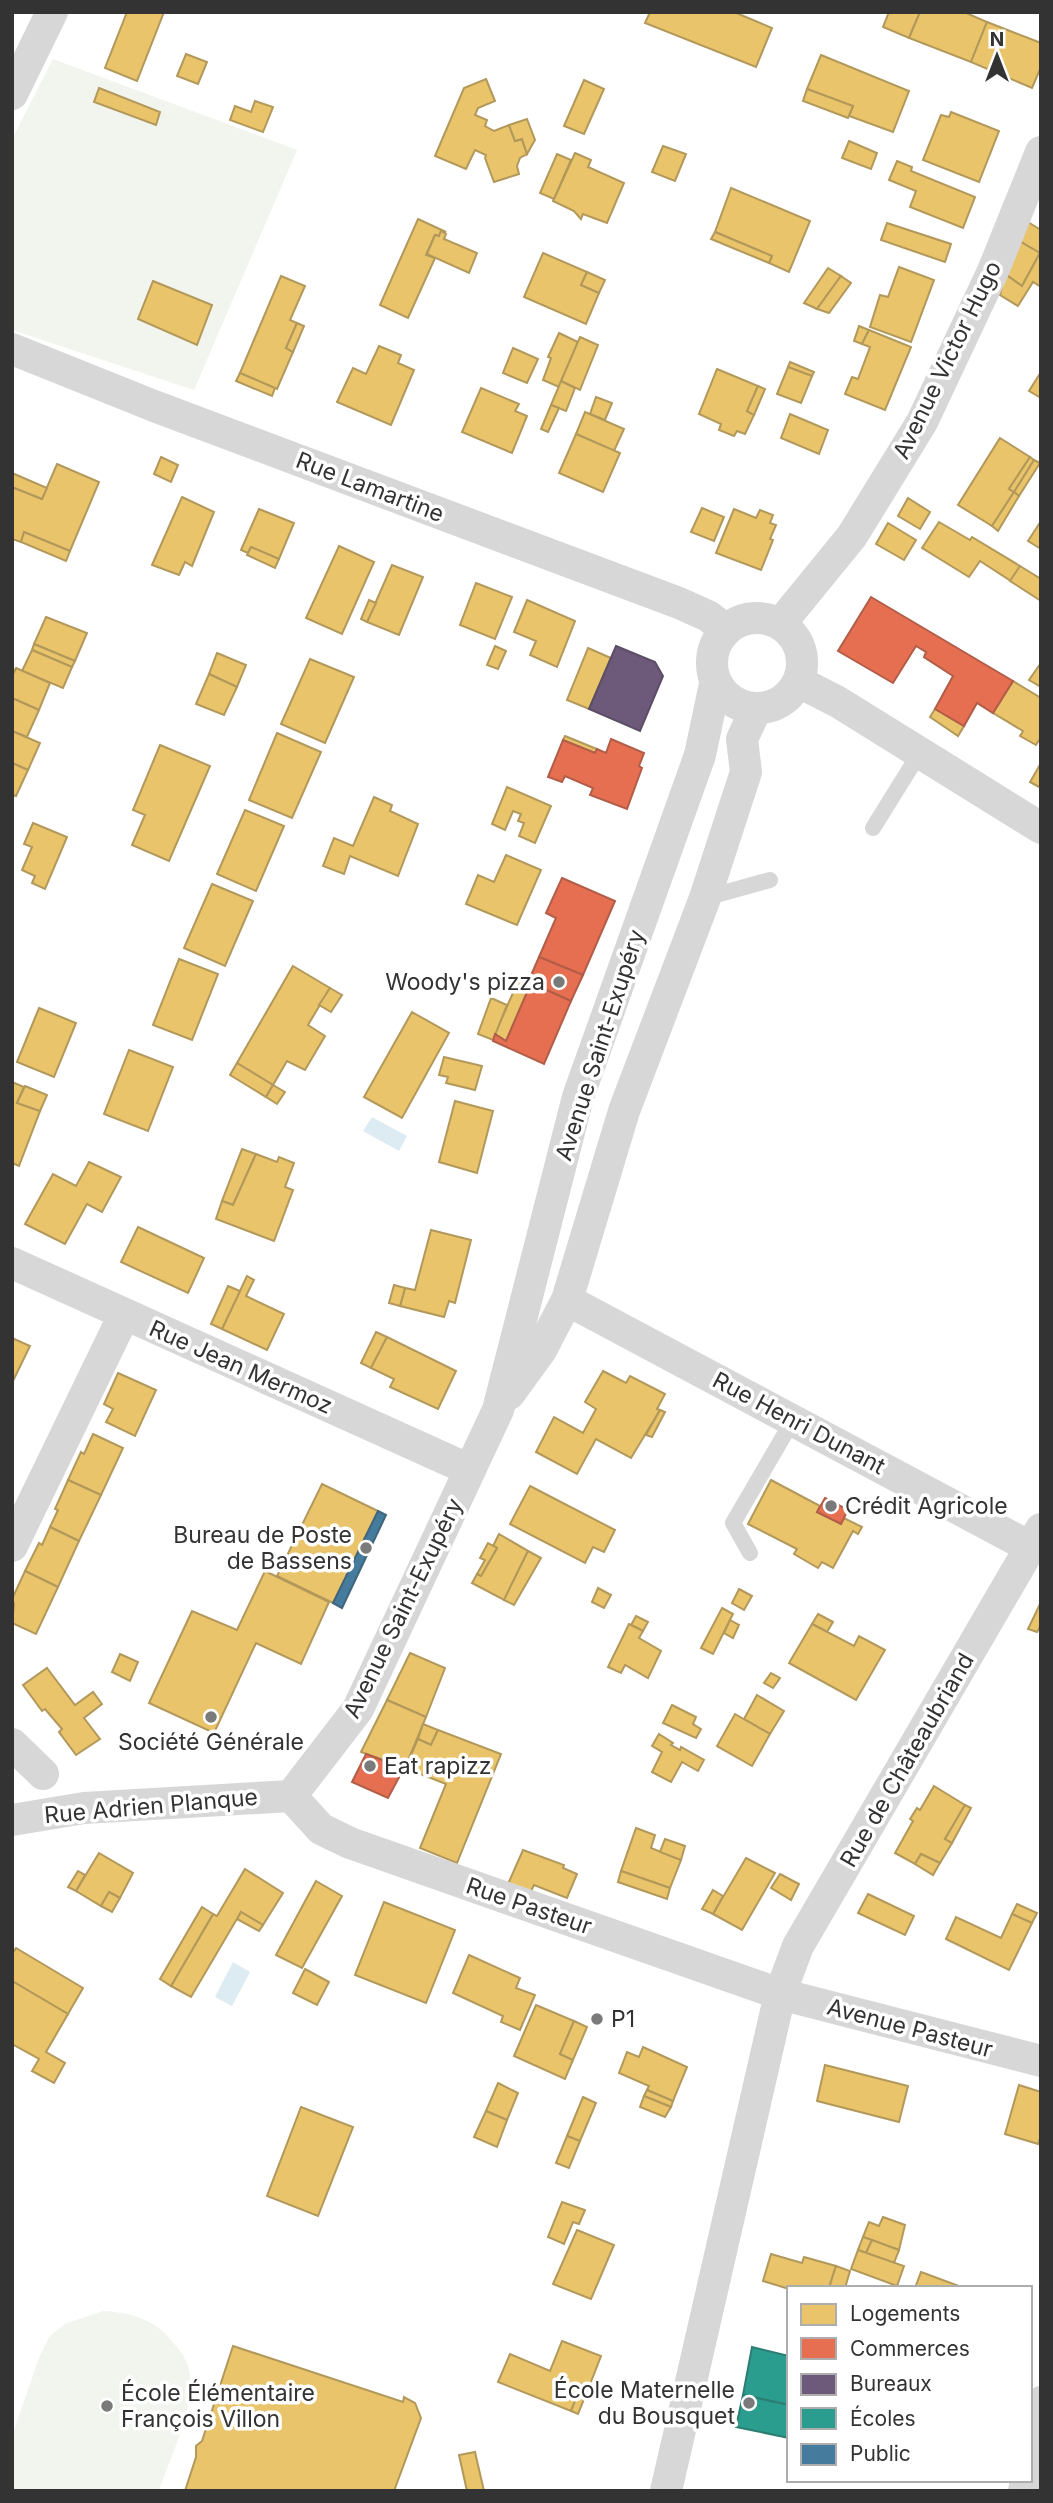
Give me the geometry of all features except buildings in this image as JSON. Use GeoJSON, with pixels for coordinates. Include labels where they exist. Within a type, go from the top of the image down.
{"type":"FeatureCollection","features":[{"type":"Feature","properties":{"kind":"street"},"geometry":{"type":"LineString","coordinates":[[12,94],[52,12]]}},
{"type":"Feature","properties":{"kind":"street","name":"Avenue Victor Hugo"},"geometry":{"type":"LineString","coordinates":[[781,623],[852,536],[922,422],[993,271],[1041,152]]}},
{"type":"Feature","properties":{"kind":"street","name":"Rue Lamartine"},"geometry":{"type":"LineString","coordinates":[[12,349],[154,406],[679,603],[708,616],[725,629]]}},
{"type":"Feature","properties":{"kind":"street"},"geometry":{"type":"LineString","coordinates":[[755,616],[781,623],[801,647],[802,674],[792,694],[777,705],[756,709],[733,703],[715,684],[711,670],[717,639],[725,629],[755,616]]}},
{"type":"Feature","properties":{"kind":"street"},"geometry":{"type":"LineString","coordinates":[[799,682],[838,702],[1041,828]]}},
{"type":"Feature","properties":{"kind":"street","name":"Avenue Saint-Exupéry"},"geometry":{"type":"LineString","coordinates":[[498,1410],[578,1097],[700,755],[715,684]]}},
{"type":"Feature","properties":{"kind":"street","name":"Avenue Saint-Exupéry"},"geometry":{"type":"LineString","coordinates":[[291,1796],[358,1709],[498,1410],[541,1350],[568,1300],[624,1111],[705,898],[746,772],[742,739],[756,709]]}},
{"type":"Feature","properties":{"kind":"street","name":"Rue Jean Mermoz"},"geometry":{"type":"LineString","coordinates":[[12,1263],[470,1470]]}},
{"type":"Feature","properties":{"kind":"street","name":"Rue Henri Dunant"},"geometry":{"type":"LineString","coordinates":[[568,1300],[793,1420],[1035,1538]]}},
{"type":"Feature","properties":{"kind":"street"},"geometry":{"type":"LineString","coordinates":[[12,1546],[124,1315]]}},
{"type":"Feature","properties":{"kind":"street","name":"Rue de Châteaubriand"},"geometry":{"type":"LineString","coordinates":[[666,2491],[780,1994],[798,1946],[1035,1538]]}},
{"type":"Feature","properties":{"kind":"street"},"geometry":{"type":"LineString","coordinates":[[12,1744],[43,1774]]}},
{"type":"Feature","properties":{"kind":"street","name":"Rue Adrien Planque"},"geometry":{"type":"LineString","coordinates":[[12,1820],[84,1808],[291,1796]]}},
{"type":"Feature","properties":{"kind":"street","name":"Rue Pasteur"},"geometry":{"type":"LineString","coordinates":[[291,1796],[321,1829],[350,1843],[780,1994]]}},
{"type":"Feature","properties":{"kind":"street","name":"Avenue Pasteur"},"geometry":{"type":"LineString","coordinates":[[780,1994],[1041,2061]]}},
{"type":"Feature","properties":{"kind":"street"},"geometry":{"type":"LineString","coordinates":[[1032,2447],[1041,2402]]}},
{"type":"Feature","properties":{"kind":"lane"},"geometry":{"type":"LineString","coordinates":[[873,828],[919,754]]}},
{"type":"Feature","properties":{"kind":"lane"},"geometry":{"type":"LineString","coordinates":[[705,898],[770,880]]}},
{"type":"Feature","properties":{"kind":"lane"},"geometry":{"type":"LineString","coordinates":[[750,1553],[733,1523],[793,1420]]}},
{"type":"Feature","properties":{"kind":"shaded area"},"geometry":{"type":"Polygon","coordinates":[[[53,59],[297,150],[194,390],[12,330],[12,139],[53,59]]]}},
{"type":"Feature","properties":{"kind":"shaded area"},"geometry":{"type":"Polygon","coordinates":[[[372,1117],[407,1136],[399,1151],[363,1131],[372,1117]]]}},
{"type":"Feature","properties":{"kind":"shaded area"},"geometry":{"type":"Polygon","coordinates":[[[233,1962],[250,1972],[232,2006],[215,1997],[233,1962]]]}},
{"type":"Feature","properties":{"kind":"shaded area"},"geometry":{"type":"Polygon","coordinates":[[[103,2311],[129,2315],[153,2324],[167,2335],[188,2366],[190,2396],[187,2412],[159,2491],[12,2491],[12,2436],[49,2337],[65,2324],[103,2311]]]}},
{"type":"Feature","properties":{"kind":"place","name":"Woody's pizza"},"geometry":{"type":"Point","coordinates":[559,982]}},
{"type":"Feature","properties":{"kind":"place","name":"Crédit Agricole"},"geometry":{"type":"Point","coordinates":[831,1506]}},
{"type":"Feature","properties":{"kind":"place","name":"Bureau de Poste de Bassens"},"geometry":{"type":"Point","coordinates":[366,1548]}},
{"type":"Feature","properties":{"kind":"place","name":"Société Générale"},"geometry":{"type":"Point","coordinates":[211,1717]}},
{"type":"Feature","properties":{"kind":"place","name":"Eat rapizz"},"geometry":{"type":"Point","coordinates":[370,1766]}},
{"type":"Feature","properties":{"kind":"place","name":"P1"},"geometry":{"type":"Point","coordinates":[597,2019]}},
{"type":"Feature","properties":{"kind":"place","name":"École Maternelle du Bousquet"},"geometry":{"type":"Point","coordinates":[749,2403]}},
{"type":"Feature","properties":{"kind":"place","name":"École Élémentaire François Villon"},"geometry":{"type":"Point","coordinates":[107,2406]}}]}
